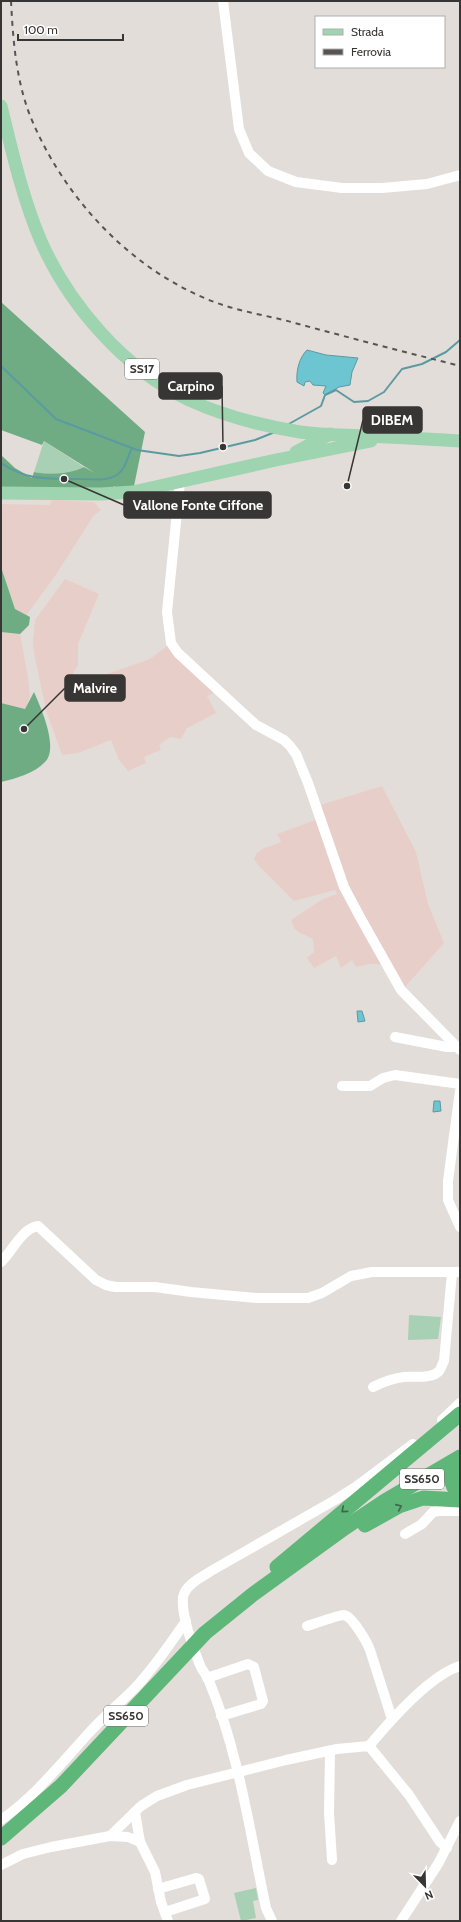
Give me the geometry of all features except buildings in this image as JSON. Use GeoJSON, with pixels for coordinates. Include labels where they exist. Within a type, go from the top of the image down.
{"type":"FeatureCollection","features":[{"type":"Feature","properties":{"kind":"highway"},"geometry":{"type":"LineString","coordinates":[[252,1595],[282,1562],[460,1414]]}},
{"type":"Feature","properties":{"kind":"highway","name":"SS650"},"geometry":{"type":"LineString","coordinates":[[1,1838],[61,1786],[205,1633],[252,1595],[385,1501],[460,1457]]}},
{"type":"Feature","properties":{"kind":"highway"},"geometry":{"type":"LineString","coordinates":[[460,1462],[455,1466],[451,1473],[451,1481],[460,1494]]}},
{"type":"Feature","properties":{"kind":"highway"},"geometry":{"type":"LineString","coordinates":[[291,1567],[399,1506],[422,1498],[460,1500]]}},
{"type":"Feature","properties":{"kind":"main road","name":"SS17"},"geometry":{"type":"LineString","coordinates":[[1,106],[15,166],[40,240],[59,276],[91,323],[133,363],[159,382],[189,400],[242,419],[300,432],[460,441]]}},
{"type":"Feature","properties":{"kind":"main road"},"geometry":{"type":"LineString","coordinates":[[300,432],[306,437],[306,443],[302,450]]}},
{"type":"Feature","properties":{"kind":"main road"},"geometry":{"type":"LineString","coordinates":[[276,460],[302,450],[330,434],[333,439],[329,450]]}},
{"type":"Feature","properties":{"kind":"main road"},"geometry":{"type":"LineString","coordinates":[[1,493],[112,494],[133,492],[276,460],[373,441],[414,438]]}},
{"type":"Feature","properties":{"kind":"street"},"geometry":{"type":"LineString","coordinates":[[223,1],[239,129],[249,153],[268,171],[296,182],[342,188],[382,188],[427,184],[460,175]]}},
{"type":"Feature","properties":{"kind":"street"},"geometry":{"type":"LineString","coordinates":[[180,482],[167,600],[168,628],[171,643],[178,653],[256,725],[284,740],[296,754],[308,783],[344,887],[357,911],[401,990],[459,1049]]}},
{"type":"Feature","properties":{"kind":"street"},"geometry":{"type":"LineString","coordinates":[[395,1037],[459,1049]]}},
{"type":"Feature","properties":{"kind":"street"},"geometry":{"type":"LineString","coordinates":[[342,1086],[370,1086],[383,1078],[395,1075],[460,1084]]}},
{"type":"Feature","properties":{"kind":"street"},"geometry":{"type":"LineString","coordinates":[[460,1091],[457,1147],[448,1181],[448,1200],[460,1227]]}},
{"type":"Feature","properties":{"kind":"street"},"geometry":{"type":"LineString","coordinates":[[1,1262],[25,1233],[33,1227],[38,1226],[96,1280],[106,1285],[115,1287],[155,1287],[191,1292],[250,1297],[308,1298],[322,1294],[351,1276],[365,1273],[402,1271],[456,1272],[444,1361],[441,1369],[438,1373],[431,1375],[402,1377],[384,1381],[373,1387]]}},
{"type":"Feature","properties":{"kind":"street"},"geometry":{"type":"LineString","coordinates":[[272,1921],[266,1908],[237,1772],[221,1716],[207,1678],[199,1664],[187,1624],[183,1599],[184,1593],[193,1583],[357,1486],[407,1449],[460,1403]]}},
{"type":"Feature","properties":{"kind":"street"},"geometry":{"type":"LineString","coordinates":[[405,1534],[422,1524],[433,1512],[460,1511]]}},
{"type":"Feature","properties":{"kind":"street"},"geometry":{"type":"LineString","coordinates":[[307,1626],[342,1615],[348,1617],[370,1650],[392,1719]]}},
{"type":"Feature","properties":{"kind":"street"},"geometry":{"type":"LineString","coordinates":[[1,1820],[44,1783],[67,1760],[88,1734],[136,1688],[187,1624]]}},
{"type":"Feature","properties":{"kind":"street"},"geometry":{"type":"LineString","coordinates":[[207,1678],[248,1664],[254,1667],[263,1701],[261,1704],[221,1716]]}},
{"type":"Feature","properties":{"kind":"street"},"geometry":{"type":"LineString","coordinates":[[110,1836],[141,1806],[157,1796],[187,1785],[237,1772],[330,1752],[369,1746],[392,1719],[439,1676],[460,1666]]}},
{"type":"Feature","properties":{"kind":"street"},"geometry":{"type":"LineString","coordinates":[[369,1746],[409,1795],[440,1842],[447,1848]]}},
{"type":"Feature","properties":{"kind":"street"},"geometry":{"type":"LineString","coordinates":[[330,1752],[329,1813],[332,1860]]}},
{"type":"Feature","properties":{"kind":"street"},"geometry":{"type":"LineString","coordinates":[[135,1812],[140,1842],[153,1867],[158,1889],[166,1917],[205,1899],[200,1882],[196,1878],[158,1889]]}},
{"type":"Feature","properties":{"kind":"street"},"geometry":{"type":"LineString","coordinates":[[402,1921],[447,1848],[460,1821]]}},
{"type":"Feature","properties":{"kind":"street"},"geometry":{"type":"LineString","coordinates":[[1,1865],[23,1854],[110,1836],[128,1836],[140,1842]]}},
{"type":"Feature","properties":{"kind":"shaded area"},"geometry":{"type":"Polygon","coordinates":[[[52,500],[94,502],[101,510],[94,515],[57,573],[26,616],[15,609],[1,567],[1,504],[50,505],[52,500]]]}},
{"type":"Feature","properties":{"kind":"shaded area"},"geometry":{"type":"Polygon","coordinates":[[[65,579],[99,594],[78,644],[78,665],[73,674],[76,685],[150,659],[171,643],[219,690],[207,696],[216,713],[187,728],[181,739],[170,737],[159,745],[161,750],[144,757],[146,763],[128,771],[119,760],[111,740],[78,753],[62,755],[46,710],[34,653],[33,640],[35,620],[65,579]]]}},
{"type":"Feature","properties":{"kind":"shaded area"},"geometry":{"type":"Polygon","coordinates":[[[1,632],[20,634],[30,697],[25,709],[1,703],[1,632]]]}},
{"type":"Feature","properties":{"kind":"shaded area"},"geometry":{"type":"Polygon","coordinates":[[[382,786],[416,852],[428,904],[444,943],[404,988],[384,964],[370,964],[356,967],[352,960],[341,968],[336,956],[314,968],[307,958],[314,952],[313,939],[300,933],[294,928],[291,920],[323,899],[337,894],[335,890],[294,901],[258,865],[254,859],[256,854],[262,849],[281,842],[277,834],[321,818],[317,806],[382,786]]]}},
{"type":"Feature","properties":{"kind":"green space"},"geometry":{"type":"Polygon","coordinates":[[[1,302],[145,432],[133,491],[125,493],[114,486],[112,494],[1,491],[1,455],[15,468],[32,478],[34,472],[60,473],[73,471],[84,467],[95,473],[44,441],[42,445],[1,430],[1,302]]]}},
{"type":"Feature","properties":{"kind":"green space"},"geometry":{"type":"Polygon","coordinates":[[[44,441],[84,467],[73,471],[60,473],[34,472],[44,441]]]}},
{"type":"Feature","properties":{"kind":"green space"},"geometry":{"type":"Polygon","coordinates":[[[1,567],[15,609],[30,617],[29,625],[20,634],[1,632],[1,567]]]}},
{"type":"Feature","properties":{"kind":"green space"},"geometry":{"type":"Polygon","coordinates":[[[34,692],[41,708],[50,738],[49,756],[45,762],[30,773],[1,782],[1,703],[25,709],[34,692]]]}},
{"type":"Feature","properties":{"kind":"green space"},"geometry":{"type":"Polygon","coordinates":[[[409,1315],[441,1317],[438,1339],[408,1340],[409,1315]]]}},
{"type":"Feature","properties":{"kind":"green space"},"geometry":{"type":"Polygon","coordinates":[[[256,1888],[258,1900],[253,1901],[256,1918],[241,1921],[234,1893],[256,1888]]]}},
{"type":"Feature","properties":{"kind":"water"},"geometry":{"type":"Polygon","coordinates":[[[307,350],[326,355],[358,358],[352,372],[350,385],[339,387],[325,395],[323,393],[326,386],[313,385],[310,381],[305,382],[304,386],[297,382],[299,365],[307,350]]]}},
{"type":"Feature","properties":{"kind":"water"},"geometry":{"type":"Polygon","coordinates":[[[357,1011],[362,1011],[365,1021],[358,1022],[357,1011]]]}},
{"type":"Feature","properties":{"kind":"water"},"geometry":{"type":"Polygon","coordinates":[[[434,1101],[440,1101],[441,1111],[433,1112],[434,1101]]]}},
{"type":"Feature","properties":{"kind":"waterway"},"geometry":{"type":"LineString","coordinates":[[287,425],[321,406],[325,395],[336,390],[354,402],[368,401],[384,392],[402,369],[422,364],[446,352],[460,340]]}},
{"type":"Feature","properties":{"kind":"waterway"},"geometry":{"type":"LineString","coordinates":[[1,366],[56,419],[137,450],[179,456],[200,453],[255,440],[275,432]]}},
{"type":"Feature","properties":{"kind":"waterway"},"geometry":{"type":"LineString","coordinates":[[1,463],[21,473],[40,478],[108,479],[120,472],[132,448]]}},
{"type":"Feature","properties":{"kind":"railway"},"geometry":{"type":"LineString","coordinates":[[11,1],[14,45],[22,90],[31,118],[45,148],[63,177],[83,204],[105,230],[130,252],[157,273],[186,290],[217,303],[460,366]]}},
{"type":"Feature","properties":{"kind":"place","name":"Carpino"},"geometry":{"type":"Point","coordinates":[223,447]}},
{"type":"Feature","properties":{"kind":"place","name":"Vallone Fonte Ciffone"},"geometry":{"type":"Point","coordinates":[64,479]}},
{"type":"Feature","properties":{"kind":"place","name":"DIBEM"},"geometry":{"type":"Point","coordinates":[347,486]}},
{"type":"Feature","properties":{"kind":"place","name":"Malvire"},"geometry":{"type":"Point","coordinates":[24,729]}}]}
